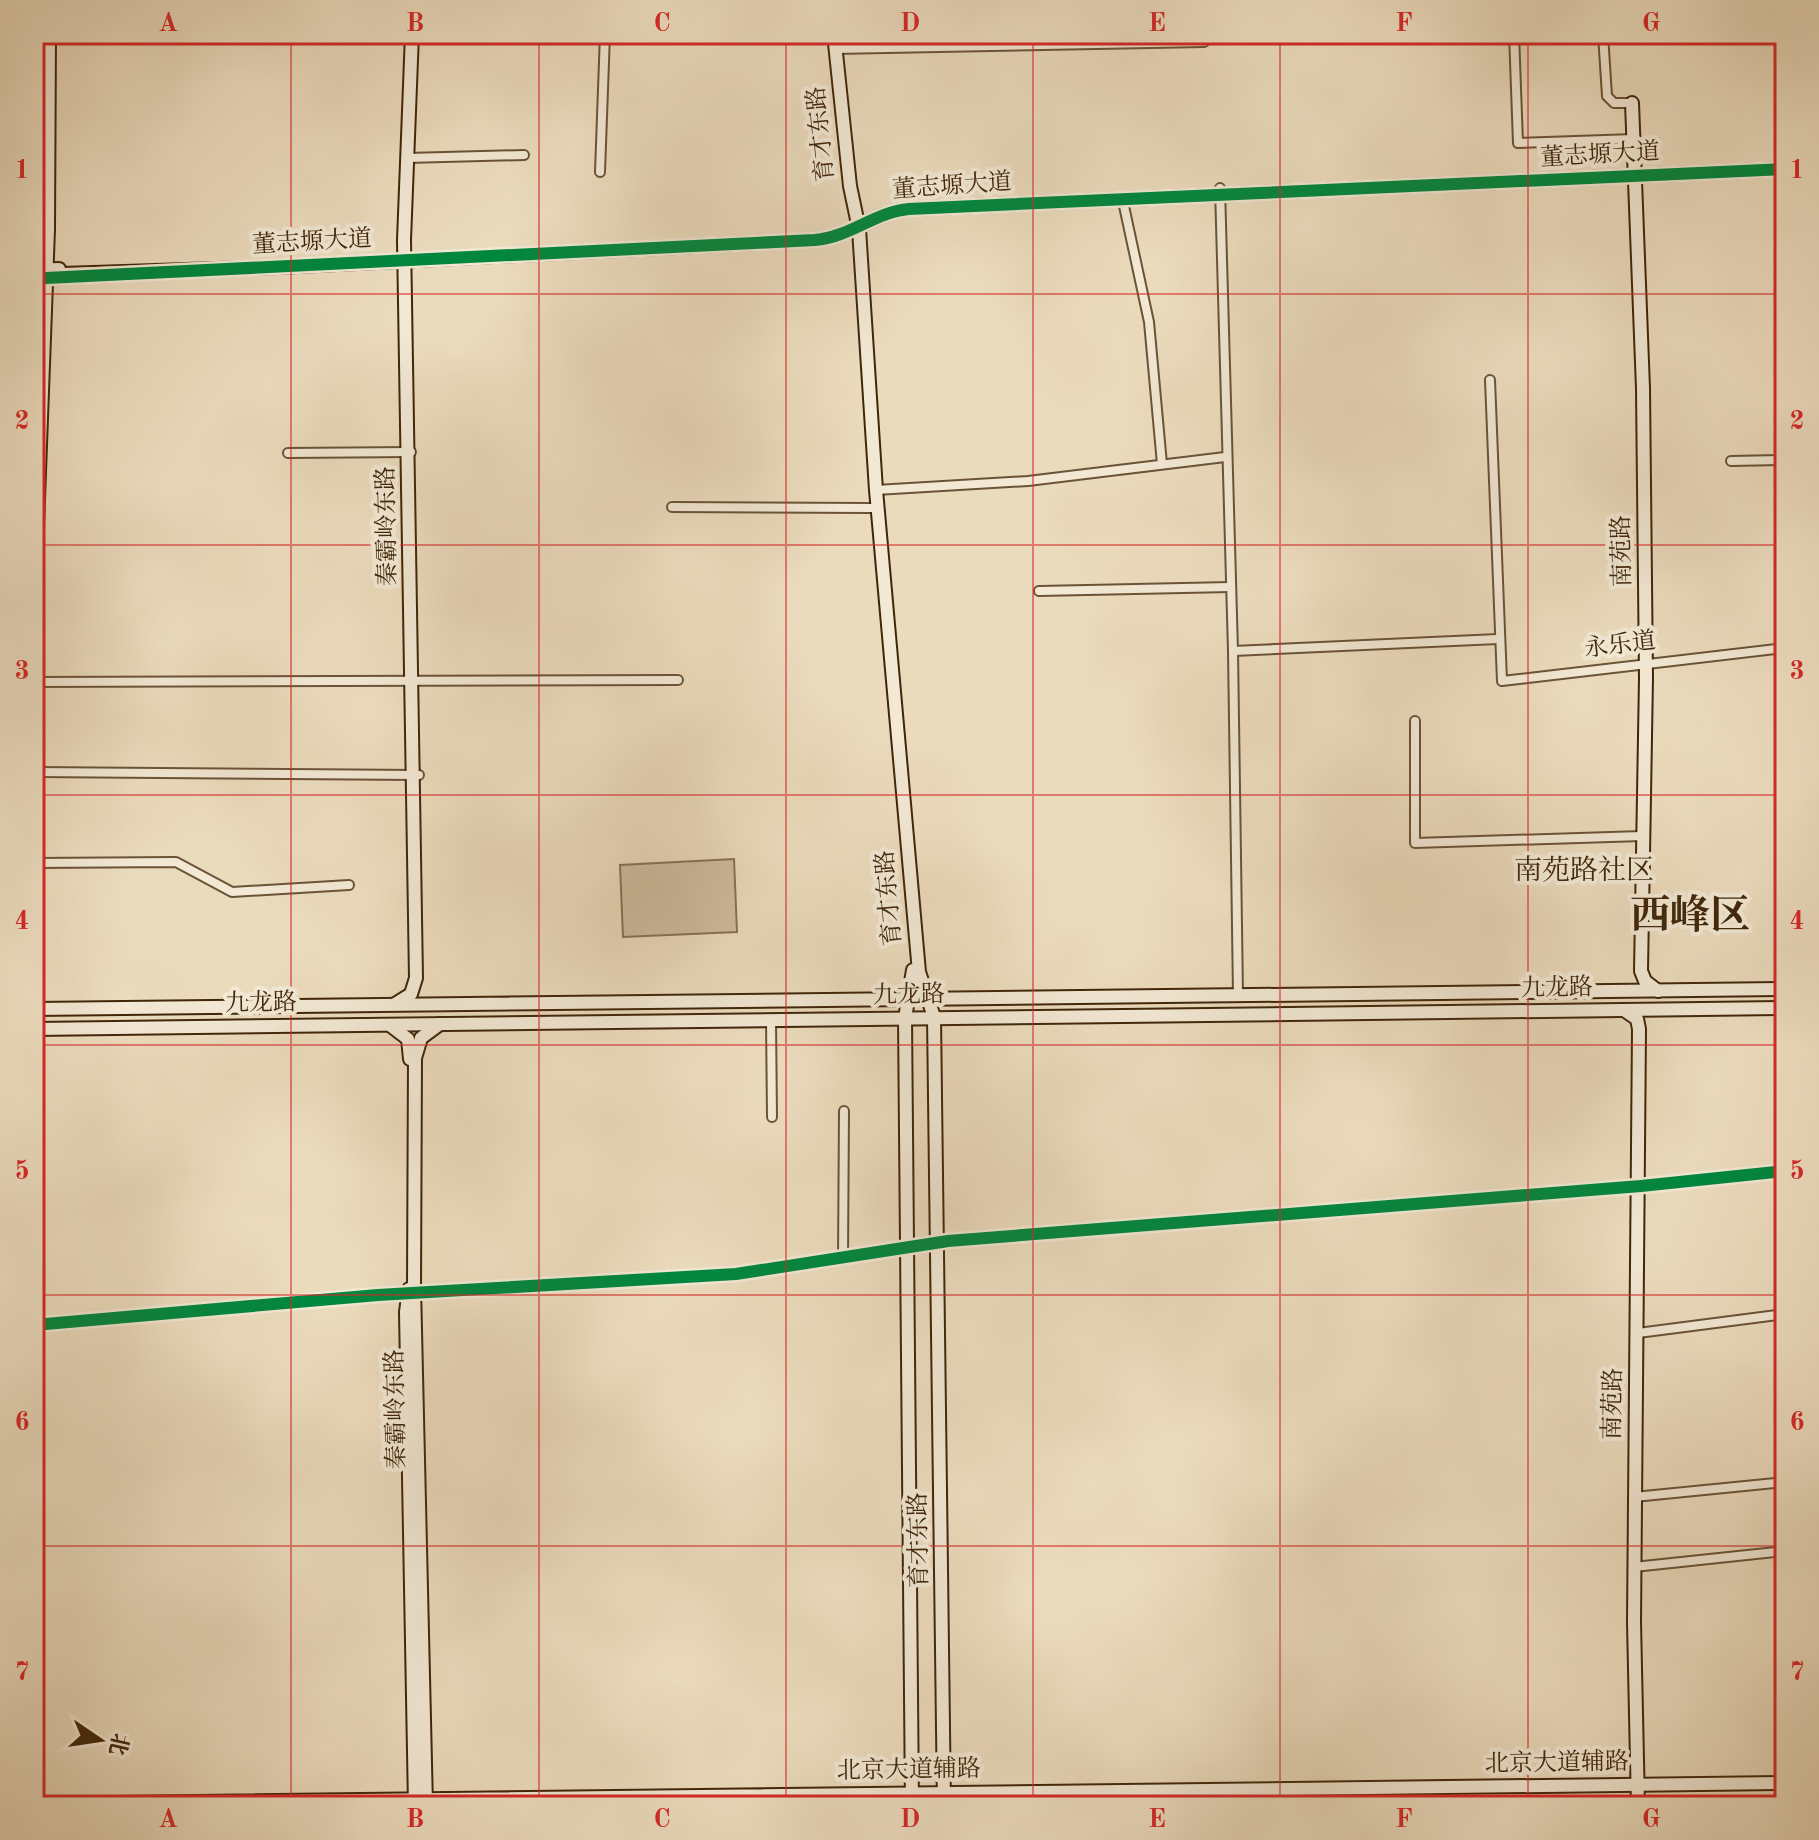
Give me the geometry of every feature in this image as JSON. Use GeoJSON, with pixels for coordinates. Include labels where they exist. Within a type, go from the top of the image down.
{"type":"FeatureCollection","features":[{"type":"Feature","properties":{"kind":"main road"},"geometry":{"type":"LineString","coordinates":[[34,34],[34,50]]}},
{"type":"Feature","properties":{"kind":"main road"},"geometry":{"type":"LineString","coordinates":[[1624,1806],[1785,1804]]}},
{"type":"Feature","properties":{"kind":"street"},"geometry":{"type":"LineString","coordinates":[[34,607],[40,275],[49,34]]}},
{"type":"Feature","properties":{"kind":"street"},"geometry":{"type":"LineString","coordinates":[[454,36],[489,34]]}},
{"type":"Feature","properties":{"kind":"street"},"geometry":{"type":"LineString","coordinates":[[600,172],[605,34]]}},
{"type":"Feature","properties":{"kind":"street","name":"育才东路"},"geometry":{"type":"LineString","coordinates":[[828,34],[855,226],[872,508],[913,973],[905,1018],[912,1800]]}},
{"type":"Feature","properties":{"kind":"street","name":"育才东路"},"geometry":{"type":"LineString","coordinates":[[834,34],[855,226],[919,972],[934,1017],[944,1800]]}},
{"type":"Feature","properties":{"kind":"street"},"geometry":{"type":"LineString","coordinates":[[1076,34],[1077,45]]}},
{"type":"Feature","properties":{"kind":"street"},"geometry":{"type":"LineString","coordinates":[[835,49],[1204,42],[1204,34]]}},
{"type":"Feature","properties":{"kind":"street"},"geometry":{"type":"LineString","coordinates":[[1514,34],[1518,143],[1632,139]]}},
{"type":"Feature","properties":{"kind":"street"},"geometry":{"type":"LineString","coordinates":[[1603,34],[1607,96],[1614,103],[1630,103]]}},
{"type":"Feature","properties":{"kind":"street","name":"秦霸岭东路"},"geometry":{"type":"LineString","coordinates":[[417,35],[409,158],[407,257],[420,978],[427,995],[443,1004]]}},
{"type":"Feature","properties":{"kind":"street","name":"南苑路"},"geometry":{"type":"LineString","coordinates":[[1624,991],[1636,977],[1644,663],[1630,103]]}},
{"type":"Feature","properties":{"kind":"street"},"geometry":{"type":"LineString","coordinates":[[409,158],[524,155]]}},
{"type":"Feature","properties":{"kind":"street","name":"董志塬大道"},"geometry":{"type":"LineString","coordinates":[[40,275],[815,240],[895,211],[1220,191],[1785,167]]}},
{"type":"Feature","properties":{"kind":"street"},"geometry":{"type":"LineString","coordinates":[[1220,191],[1225,457],[1233,651],[1238,995]]}},
{"type":"Feature","properties":{"kind":"street"},"geometry":{"type":"LineString","coordinates":[[1124,206],[1149,322],[1162,464]]}},
{"type":"Feature","properties":{"kind":"street"},"geometry":{"type":"LineString","coordinates":[[1233,651],[1498,639],[1490,380]]}},
{"type":"Feature","properties":{"kind":"street"},"geometry":{"type":"LineString","coordinates":[[288,453],[411,452]]}},
{"type":"Feature","properties":{"kind":"street"},"geometry":{"type":"LineString","coordinates":[[876,490],[1028,481],[1225,457]]}},
{"type":"Feature","properties":{"kind":"street"},"geometry":{"type":"LineString","coordinates":[[1731,461],[1785,460]]}},
{"type":"Feature","properties":{"kind":"street"},"geometry":{"type":"LineString","coordinates":[[672,507],[872,508]]}},
{"type":"Feature","properties":{"kind":"street"},"geometry":{"type":"LineString","coordinates":[[1039,591],[1231,587]]}},
{"type":"Feature","properties":{"kind":"street","name":"永乐道"},"geometry":{"type":"LineString","coordinates":[[1498,639],[1502,681],[1785,648]]}},
{"type":"Feature","properties":{"kind":"street"},"geometry":{"type":"LineString","coordinates":[[34,682],[678,680]]}},
{"type":"Feature","properties":{"kind":"street"},"geometry":{"type":"LineString","coordinates":[[1415,721],[1415,843],[1640,836]]}},
{"type":"Feature","properties":{"kind":"street"},"geometry":{"type":"LineString","coordinates":[[34,772],[417,775]]}},
{"type":"Feature","properties":{"kind":"street","name":"秦霸岭东路"},"geometry":{"type":"LineString","coordinates":[[392,1005],[405,999],[415,985],[417,775]]}},
{"type":"Feature","properties":{"kind":"street","name":"南苑路"},"geometry":{"type":"LineString","coordinates":[[1640,836],[1641,971],[1648,984],[1658,991]]}},
{"type":"Feature","properties":{"kind":"street"},"geometry":{"type":"LineString","coordinates":[[34,863],[176,862],[232,892],[349,885]]}},
{"type":"Feature","properties":{"kind":"street","name":"九龙路"},"geometry":{"type":"LineString","coordinates":[[34,1009],[1785,989]]}},
{"type":"Feature","properties":{"kind":"street","name":"九龙路"},"geometry":{"type":"LineString","coordinates":[[34,1029],[1785,1008]]}},
{"type":"Feature","properties":{"kind":"street","name":"南苑路"},"geometry":{"type":"LineString","coordinates":[[1624,1010],[1637,1019],[1639,1029],[1640,1333],[1636,1566],[1641,1806]]}},
{"type":"Feature","properties":{"kind":"street","name":"南苑路"},"geometry":{"type":"LineString","coordinates":[[1639,1186],[1643,1030],[1649,1017],[1658,1010]]}},
{"type":"Feature","properties":{"kind":"street"},"geometry":{"type":"LineString","coordinates":[[771,1020],[772,1117]]}},
{"type":"Feature","properties":{"kind":"street","name":"秦霸岭东路"},"geometry":{"type":"LineString","coordinates":[[388,1024],[403,1033],[410,1047],[420,1802]]}},
{"type":"Feature","properties":{"kind":"street","name":"秦霸岭东路"},"geometry":{"type":"LineString","coordinates":[[412,1293],[415,1058],[421,1038],[441,1024]]}},
{"type":"Feature","properties":{"kind":"street"},"geometry":{"type":"LineString","coordinates":[[843,1259],[844,1111]]}},
{"type":"Feature","properties":{"kind":"street"},"geometry":{"type":"LineString","coordinates":[[34,1325],[412,1293],[736,1274],[936,1244],[1639,1186],[1785,1171]]}},
{"type":"Feature","properties":{"kind":"street"},"geometry":{"type":"LineString","coordinates":[[1640,1333],[1785,1314]]}},
{"type":"Feature","properties":{"kind":"street"},"geometry":{"type":"LineString","coordinates":[[1636,1497],[1785,1482]]}},
{"type":"Feature","properties":{"kind":"street"},"geometry":{"type":"LineString","coordinates":[[1636,1566],[1785,1551]]}},
{"type":"Feature","properties":{"kind":"street","name":"北京大道辅路"},"geometry":{"type":"LineString","coordinates":[[34,1804],[944,1800],[1785,1783]]}},
{"type":"Feature","properties":{"kind":"shaded area"},"geometry":{"type":"Polygon","coordinates":[[[734,859],[737,932],[623,937],[620,865],[734,859]]]}},
{"type":"Feature","properties":{"kind":"tunnel"},"geometry":{"type":"LineString","coordinates":[[429,36],[454,36]]}},
{"type":"Feature","properties":{"kind":"cycle path"},"geometry":{"type":"LineString","coordinates":[[46,278],[815,240],[909,209],[1785,169]]}},
{"type":"Feature","properties":{"kind":"cycle path"},"geometry":{"type":"LineString","coordinates":[[34,1325],[378,1295],[736,1274],[948,1241],[1641,1186],[1785,1171]]}},
{"type":"Feature","properties":{"kind":"district","name":"南苑路社区"},"geometry":{"type":"Point","coordinates":[1584,872]}},
{"type":"Feature","properties":{"kind":"district","name":"西峰区"},"geometry":{"type":"Point","coordinates":[1690,918]}}]}
